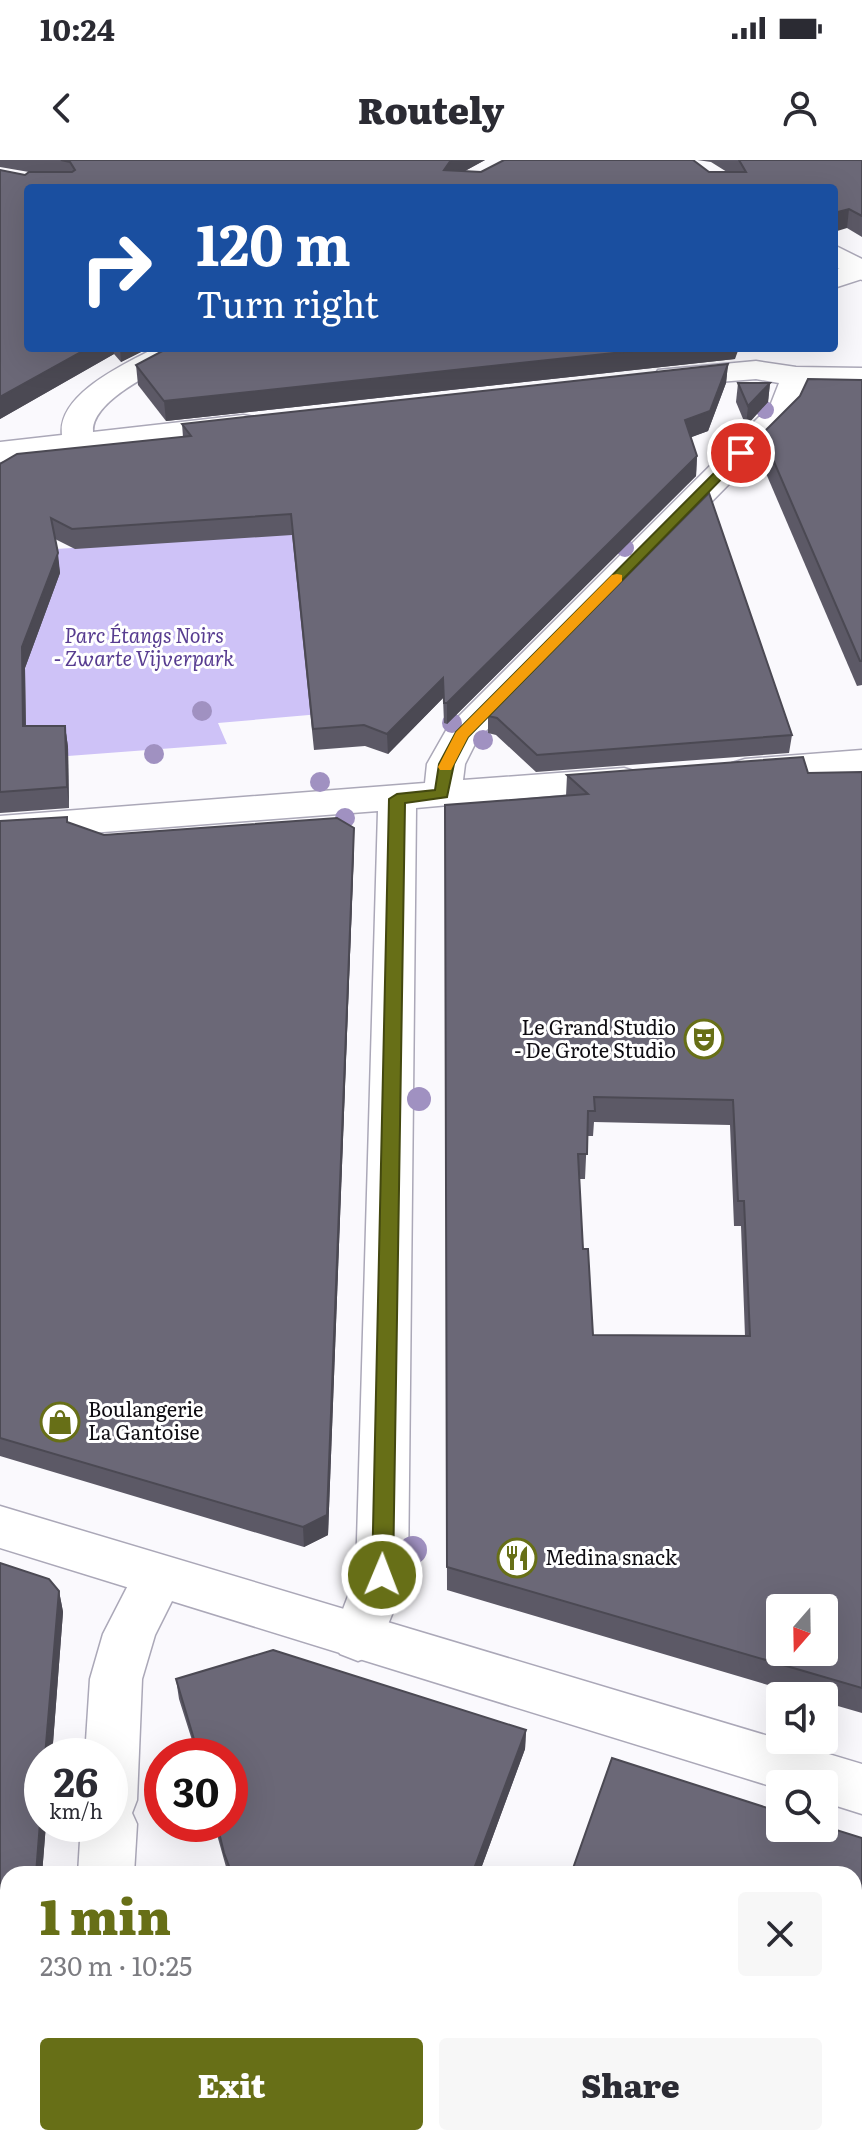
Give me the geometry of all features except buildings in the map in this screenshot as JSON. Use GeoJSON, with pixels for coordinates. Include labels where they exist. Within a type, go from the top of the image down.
{"type":"FeatureCollection","features":[{"type":"Feature","properties":{"kind":"street"},"geometry":{"type":"LineString","coordinates":[[838,258],[855,273]]}},
{"type":"Feature","properties":{"kind":"street"},"geometry":{"type":"LineString","coordinates":[[79,442],[76,425],[84,407],[119,382],[171,352]]}},
{"type":"Feature","properties":{"kind":"street"},"geometry":{"type":"LineString","coordinates":[[634,381],[758,359],[796,376],[862,377]]}},
{"type":"Feature","properties":{"kind":"street"},"geometry":{"type":"LineString","coordinates":[[442,794],[446,764],[461,735],[784,410],[796,376]]}},
{"type":"Feature","properties":{"kind":"street"},"geometry":{"type":"LineString","coordinates":[[0,452],[274,421]]}},
{"type":"Feature","properties":{"kind":"street"},"geometry":{"type":"LineString","coordinates":[[708,774],[862,762]]}},
{"type":"Feature","properties":{"kind":"street"},"geometry":{"type":"LineString","coordinates":[[0,828],[661,777]]}},
{"type":"Feature","properties":{"kind":"street"},"geometry":{"type":"LineString","coordinates":[[358,1638],[382,1575],[397,799]]}},
{"type":"Feature","properties":{"kind":"street"},"geometry":{"type":"LineString","coordinates":[[0,1527],[862,1789]]}},
{"type":"Feature","properties":{"kind":"street"},"geometry":{"type":"LineString","coordinates":[[113,1738],[116,1679],[129,1634],[158,1577]]}},
{"type":"Feature","properties":{"kind":"street"},"geometry":{"type":"LineString","coordinates":[[106,1866],[108,1842]]}},
{"type":"Feature","properties":{"kind":"green space","name":"Parc Étangs Noirs - Zwarte Vijverpark"},"geometry":{"type":"Polygon","coordinates":[[[317,532],[332,713],[218,723],[227,744],[68,756],[67,747],[26,747],[25,669],[56,549],[317,532]]]}},
{"type":"Feature","properties":{"kind":"slow traffic"},"geometry":{"type":"LineString","coordinates":[[446,767],[461,735],[617,578]]}},
{"type":"Feature","properties":{"kind":"place","name":"Le Grand Studio - De Grote Studio"},"geometry":{"type":"Point","coordinates":[704,1039]}},
{"type":"Feature","properties":{"kind":"place","name":"Boulangerie La Gantoise"},"geometry":{"type":"Point","coordinates":[60,1422]}},
{"type":"Feature","properties":{"kind":"place","name":"Medina snack"},"geometry":{"type":"Point","coordinates":[517,1558]}},
{"type":"Feature","properties":{"kind":"route"},"geometry":{"type":"LineString","coordinates":[[382,1575],[397,799],[442,794],[446,764],[461,735],[741,453]]}}]}
